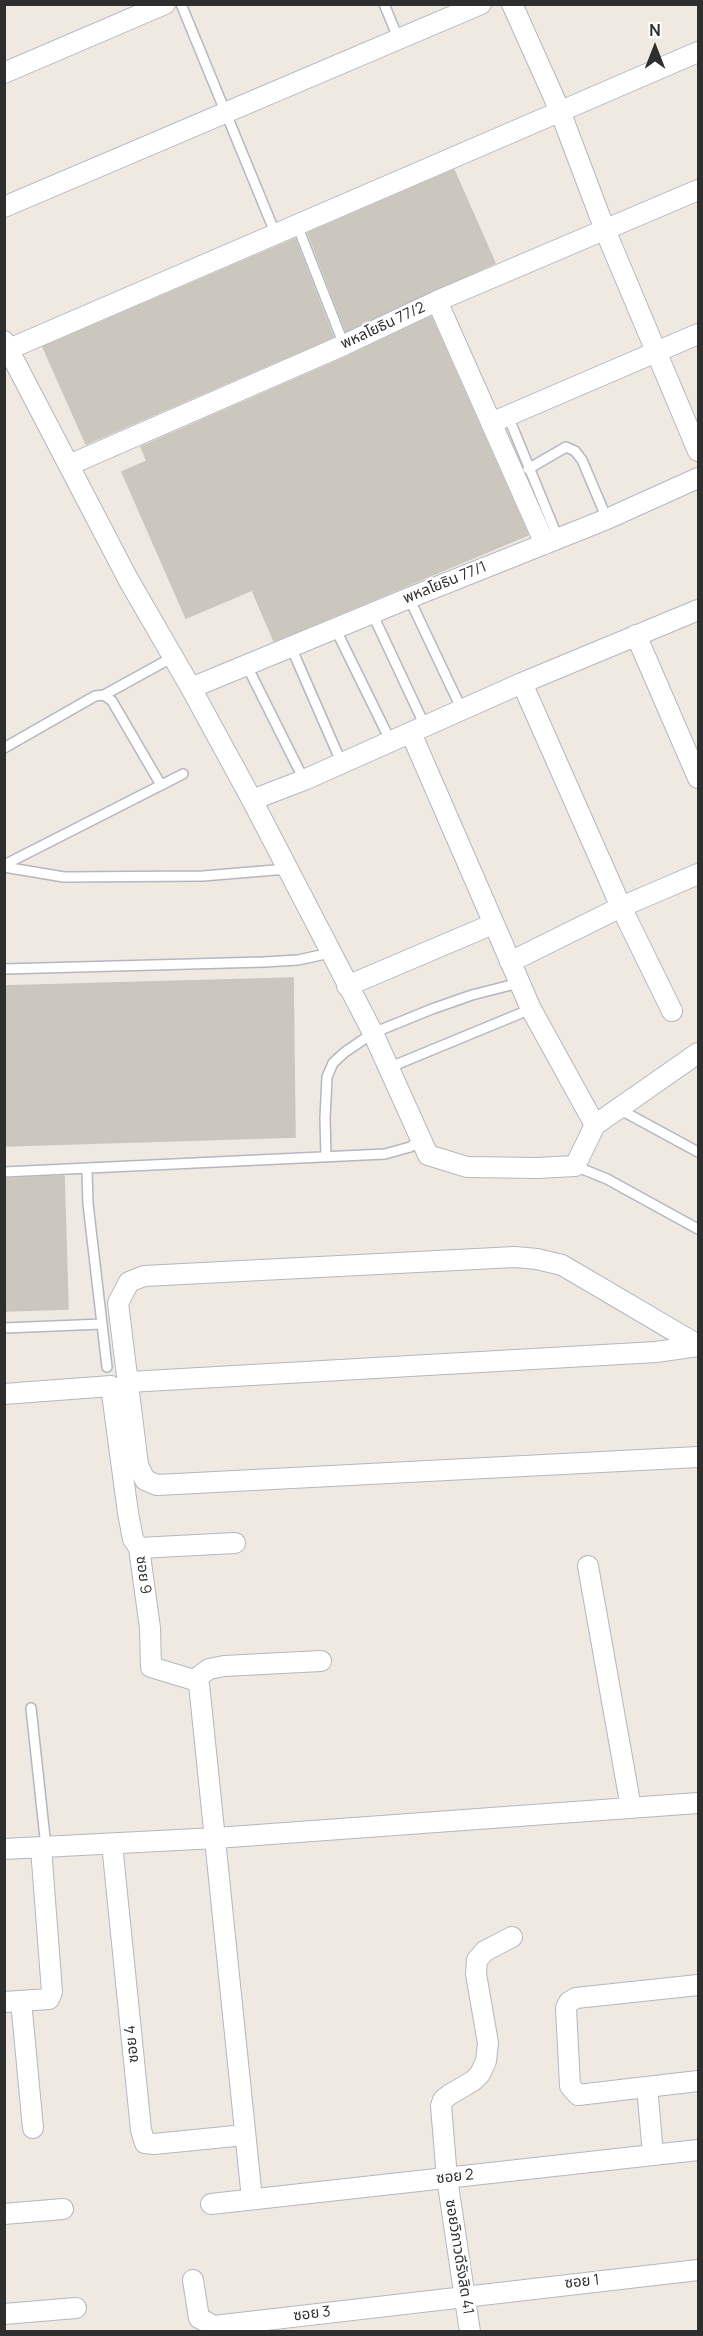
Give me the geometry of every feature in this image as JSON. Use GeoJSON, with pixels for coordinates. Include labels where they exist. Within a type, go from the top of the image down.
{"type":"FeatureCollection","features":[{"type":"Feature","properties":{"kind":"street"},"geometry":{"type":"LineString","coordinates":[[4,73],[165,4]]}},
{"type":"Feature","properties":{"kind":"street"},"geometry":{"type":"LineString","coordinates":[[4,207],[481,4]]}},
{"type":"Feature","properties":{"kind":"street"},"geometry":{"type":"LineString","coordinates":[[512,4],[560,111],[604,230],[699,451]]}},
{"type":"Feature","properties":{"kind":"street"},"geometry":{"type":"LineString","coordinates":[[699,52],[276,236],[7,345],[128,579],[252,800],[373,1033],[428,1155],[467,1167],[575,1166],[595,1125],[699,1053]]}},
{"type":"Feature","properties":{"kind":"street","name":"พหลโยธิน 77/2"},"geometry":{"type":"LineString","coordinates":[[69,465],[344,345],[437,301],[699,190]]}},
{"type":"Feature","properties":{"kind":"street"},"geometry":{"type":"LineString","coordinates":[[437,301],[499,420],[551,541]]}},
{"type":"Feature","properties":{"kind":"street"},"geometry":{"type":"LineString","coordinates":[[499,420],[699,334]]}},
{"type":"Feature","properties":{"kind":"street","name":"พหลโยธิน 77/1"},"geometry":{"type":"LineString","coordinates":[[191,688],[607,519],[699,478]]}},
{"type":"Feature","properties":{"kind":"street"},"geometry":{"type":"LineString","coordinates":[[252,800],[342,764],[522,683],[699,610]]}},
{"type":"Feature","properties":{"kind":"street"},"geometry":{"type":"LineString","coordinates":[[636,635],[699,778]]}},
{"type":"Feature","properties":{"kind":"street"},"geometry":{"type":"LineString","coordinates":[[522,683],[621,907],[672,1011]]}},
{"type":"Feature","properties":{"kind":"street"},"geometry":{"type":"LineString","coordinates":[[418,729],[493,924],[519,983],[595,1125]]}},
{"type":"Feature","properties":{"kind":"street"},"geometry":{"type":"LineString","coordinates":[[510,962],[621,907],[699,874]]}},
{"type":"Feature","properties":{"kind":"street"},"geometry":{"type":"LineString","coordinates":[[347,986],[493,924]]}},
{"type":"Feature","properties":{"kind":"street"},"geometry":{"type":"LineString","coordinates":[[699,1345],[562,1265],[515,1257],[144,1276],[129,1282],[118,1303],[138,1465],[145,1480],[157,1485],[699,1457]]}},
{"type":"Feature","properties":{"kind":"street"},"geometry":{"type":"LineString","coordinates":[[129,1382],[644,1352],[699,1345]]}},
{"type":"Feature","properties":{"kind":"street","name":"ซอย 9"},"geometry":{"type":"LineString","coordinates":[[4,1394],[111,1386],[128,1513],[133,1539],[139,1548],[150,1628],[152,1668],[194,1680]]}},
{"type":"Feature","properties":{"kind":"street"},"geometry":{"type":"LineString","coordinates":[[139,1548],[235,1543]]}},
{"type":"Feature","properties":{"kind":"street"},"geometry":{"type":"LineString","coordinates":[[588,1566],[631,1808]]}},
{"type":"Feature","properties":{"kind":"street"},"geometry":{"type":"LineString","coordinates":[[252,2199],[199,1684],[194,1680],[209,1669],[224,1666],[321,1661]]}},
{"type":"Feature","properties":{"kind":"street"},"geometry":{"type":"LineString","coordinates":[[4,1849],[216,1838],[699,1803]]}},
{"type":"Feature","properties":{"kind":"street","name":"ซอย 4"},"geometry":{"type":"LineString","coordinates":[[112,1844],[141,2130],[145,2143],[246,2134]]}},
{"type":"Feature","properties":{"kind":"street"},"geometry":{"type":"LineString","coordinates":[[33,2128],[13,2002],[50,1999],[52,1992],[44,1848]]}},
{"type":"Feature","properties":{"kind":"street","name":"ซอยวิภาวดีรังสิต 41"},"geometry":{"type":"LineString","coordinates":[[470,2331],[447,2178],[441,2106],[443,2100],[449,2095],[473,2081],[480,2074],[486,2061],[488,2043],[476,1974],[477,1960],[485,1951],[512,1937]]}},
{"type":"Feature","properties":{"kind":"street"},"geometry":{"type":"LineString","coordinates":[[699,1985],[576,1998],[569,2002],[566,2008],[570,2086],[572,2091],[578,2095],[699,2080]]}},
{"type":"Feature","properties":{"kind":"street"},"geometry":{"type":"LineString","coordinates":[[647,2087],[653,2154]]}},
{"type":"Feature","properties":{"kind":"street","name":"ซอย 2"},"geometry":{"type":"LineString","coordinates":[[211,2204],[699,2150]]}},
{"type":"Feature","properties":{"kind":"street"},"geometry":{"type":"LineString","coordinates":[[4,2214],[63,2210]]}},
{"type":"Feature","properties":{"kind":"street","name":"ซอย 1"},"geometry":{"type":"LineString","coordinates":[[466,2295],[699,2270]]}},
{"type":"Feature","properties":{"kind":"street","name":"ซอย 3"},"geometry":{"type":"LineString","coordinates":[[193,2280],[199,2318],[214,2326],[466,2295]]}},
{"type":"Feature","properties":{"kind":"street"},"geometry":{"type":"LineString","coordinates":[[4,2314],[76,2308]]}},
{"type":"Feature","properties":{"kind":"lane"},"geometry":{"type":"LineString","coordinates":[[181,4],[276,236]]}},
{"type":"Feature","properties":{"kind":"lane"},"geometry":{"type":"LineString","coordinates":[[384,4],[399,40]]}},
{"type":"Feature","properties":{"kind":"lane"},"geometry":{"type":"LineString","coordinates":[[297,225],[344,345]]}},
{"type":"Feature","properties":{"kind":"lane"},"geometry":{"type":"LineString","coordinates":[[499,420],[528,469],[551,541]]}},
{"type":"Feature","properties":{"kind":"lane"},"geometry":{"type":"LineString","coordinates":[[528,469],[566,447],[575,451],[582,460],[607,519]]}},
{"type":"Feature","properties":{"kind":"lane"},"geometry":{"type":"LineString","coordinates":[[408,598],[462,710]]}},
{"type":"Feature","properties":{"kind":"lane"},"geometry":{"type":"LineString","coordinates":[[372,613],[418,729]]}},
{"type":"Feature","properties":{"kind":"lane"},"geometry":{"type":"LineString","coordinates":[[335,628],[391,742]]}},
{"type":"Feature","properties":{"kind":"lane"},"geometry":{"type":"LineString","coordinates":[[291,647],[342,764]]}},
{"type":"Feature","properties":{"kind":"lane"},"geometry":{"type":"LineString","coordinates":[[4,748],[95,696],[104,694],[173,657]]}},
{"type":"Feature","properties":{"kind":"lane"},"geometry":{"type":"LineString","coordinates":[[248,666],[304,780]]}},
{"type":"Feature","properties":{"kind":"lane"},"geometry":{"type":"LineString","coordinates":[[104,694],[112,700],[161,785]]}},
{"type":"Feature","properties":{"kind":"lane"},"geometry":{"type":"LineString","coordinates":[[4,866],[183,774]]}},
{"type":"Feature","properties":{"kind":"lane"},"geometry":{"type":"LineString","coordinates":[[4,866],[64,877],[203,876],[287,869]]}},
{"type":"Feature","properties":{"kind":"lane"},"geometry":{"type":"LineString","coordinates":[[4,969],[264,962],[298,960],[330,953]]}},
{"type":"Feature","properties":{"kind":"lane"},"geometry":{"type":"LineString","coordinates":[[326,1157],[327,1077],[333,1063],[373,1033],[432,1009],[519,983]]}},
{"type":"Feature","properties":{"kind":"lane"},"geometry":{"type":"LineString","coordinates":[[388,1068],[531,1009]]}},
{"type":"Feature","properties":{"kind":"lane"},"geometry":{"type":"LineString","coordinates":[[619,1109],[699,1152]]}},
{"type":"Feature","properties":{"kind":"lane"},"geometry":{"type":"LineString","coordinates":[[4,1172],[385,1155],[410,1147],[420,1140]]}},
{"type":"Feature","properties":{"kind":"lane"},"geometry":{"type":"LineString","coordinates":[[575,1166],[607,1179],[699,1229]]}},
{"type":"Feature","properties":{"kind":"lane"},"geometry":{"type":"LineString","coordinates":[[87,1170],[88,1204],[107,1367]]}},
{"type":"Feature","properties":{"kind":"lane"},"geometry":{"type":"LineString","coordinates":[[4,1328],[102,1324]]}},
{"type":"Feature","properties":{"kind":"lane"},"geometry":{"type":"LineString","coordinates":[[32,1708],[44,1848]]}},
{"type":"Feature","properties":{"kind":"building"},"geometry":{"type":"Polygon","coordinates":[[[454,170],[495,263],[346,331],[308,233],[454,170]]]}},
{"type":"Feature","properties":{"kind":"building"},"geometry":{"type":"Polygon","coordinates":[[[295,239],[333,337],[86,444],[43,347],[295,239]]]}},
{"type":"Feature","properties":{"kind":"building"},"geometry":{"type":"Polygon","coordinates":[[[431,317],[528,535],[274,641],[252,590],[186,618],[122,472],[147,461],[141,447],[349,356],[431,317]]]}},
{"type":"Feature","properties":{"kind":"building"},"geometry":{"type":"Polygon","coordinates":[[[293,978],[295,1137],[4,1146],[4,986],[293,978]]]}},
{"type":"Feature","properties":{"kind":"building"},"geometry":{"type":"Polygon","coordinates":[[[64,1176],[68,1309],[4,1311],[4,1179],[64,1176]]]}}]}
